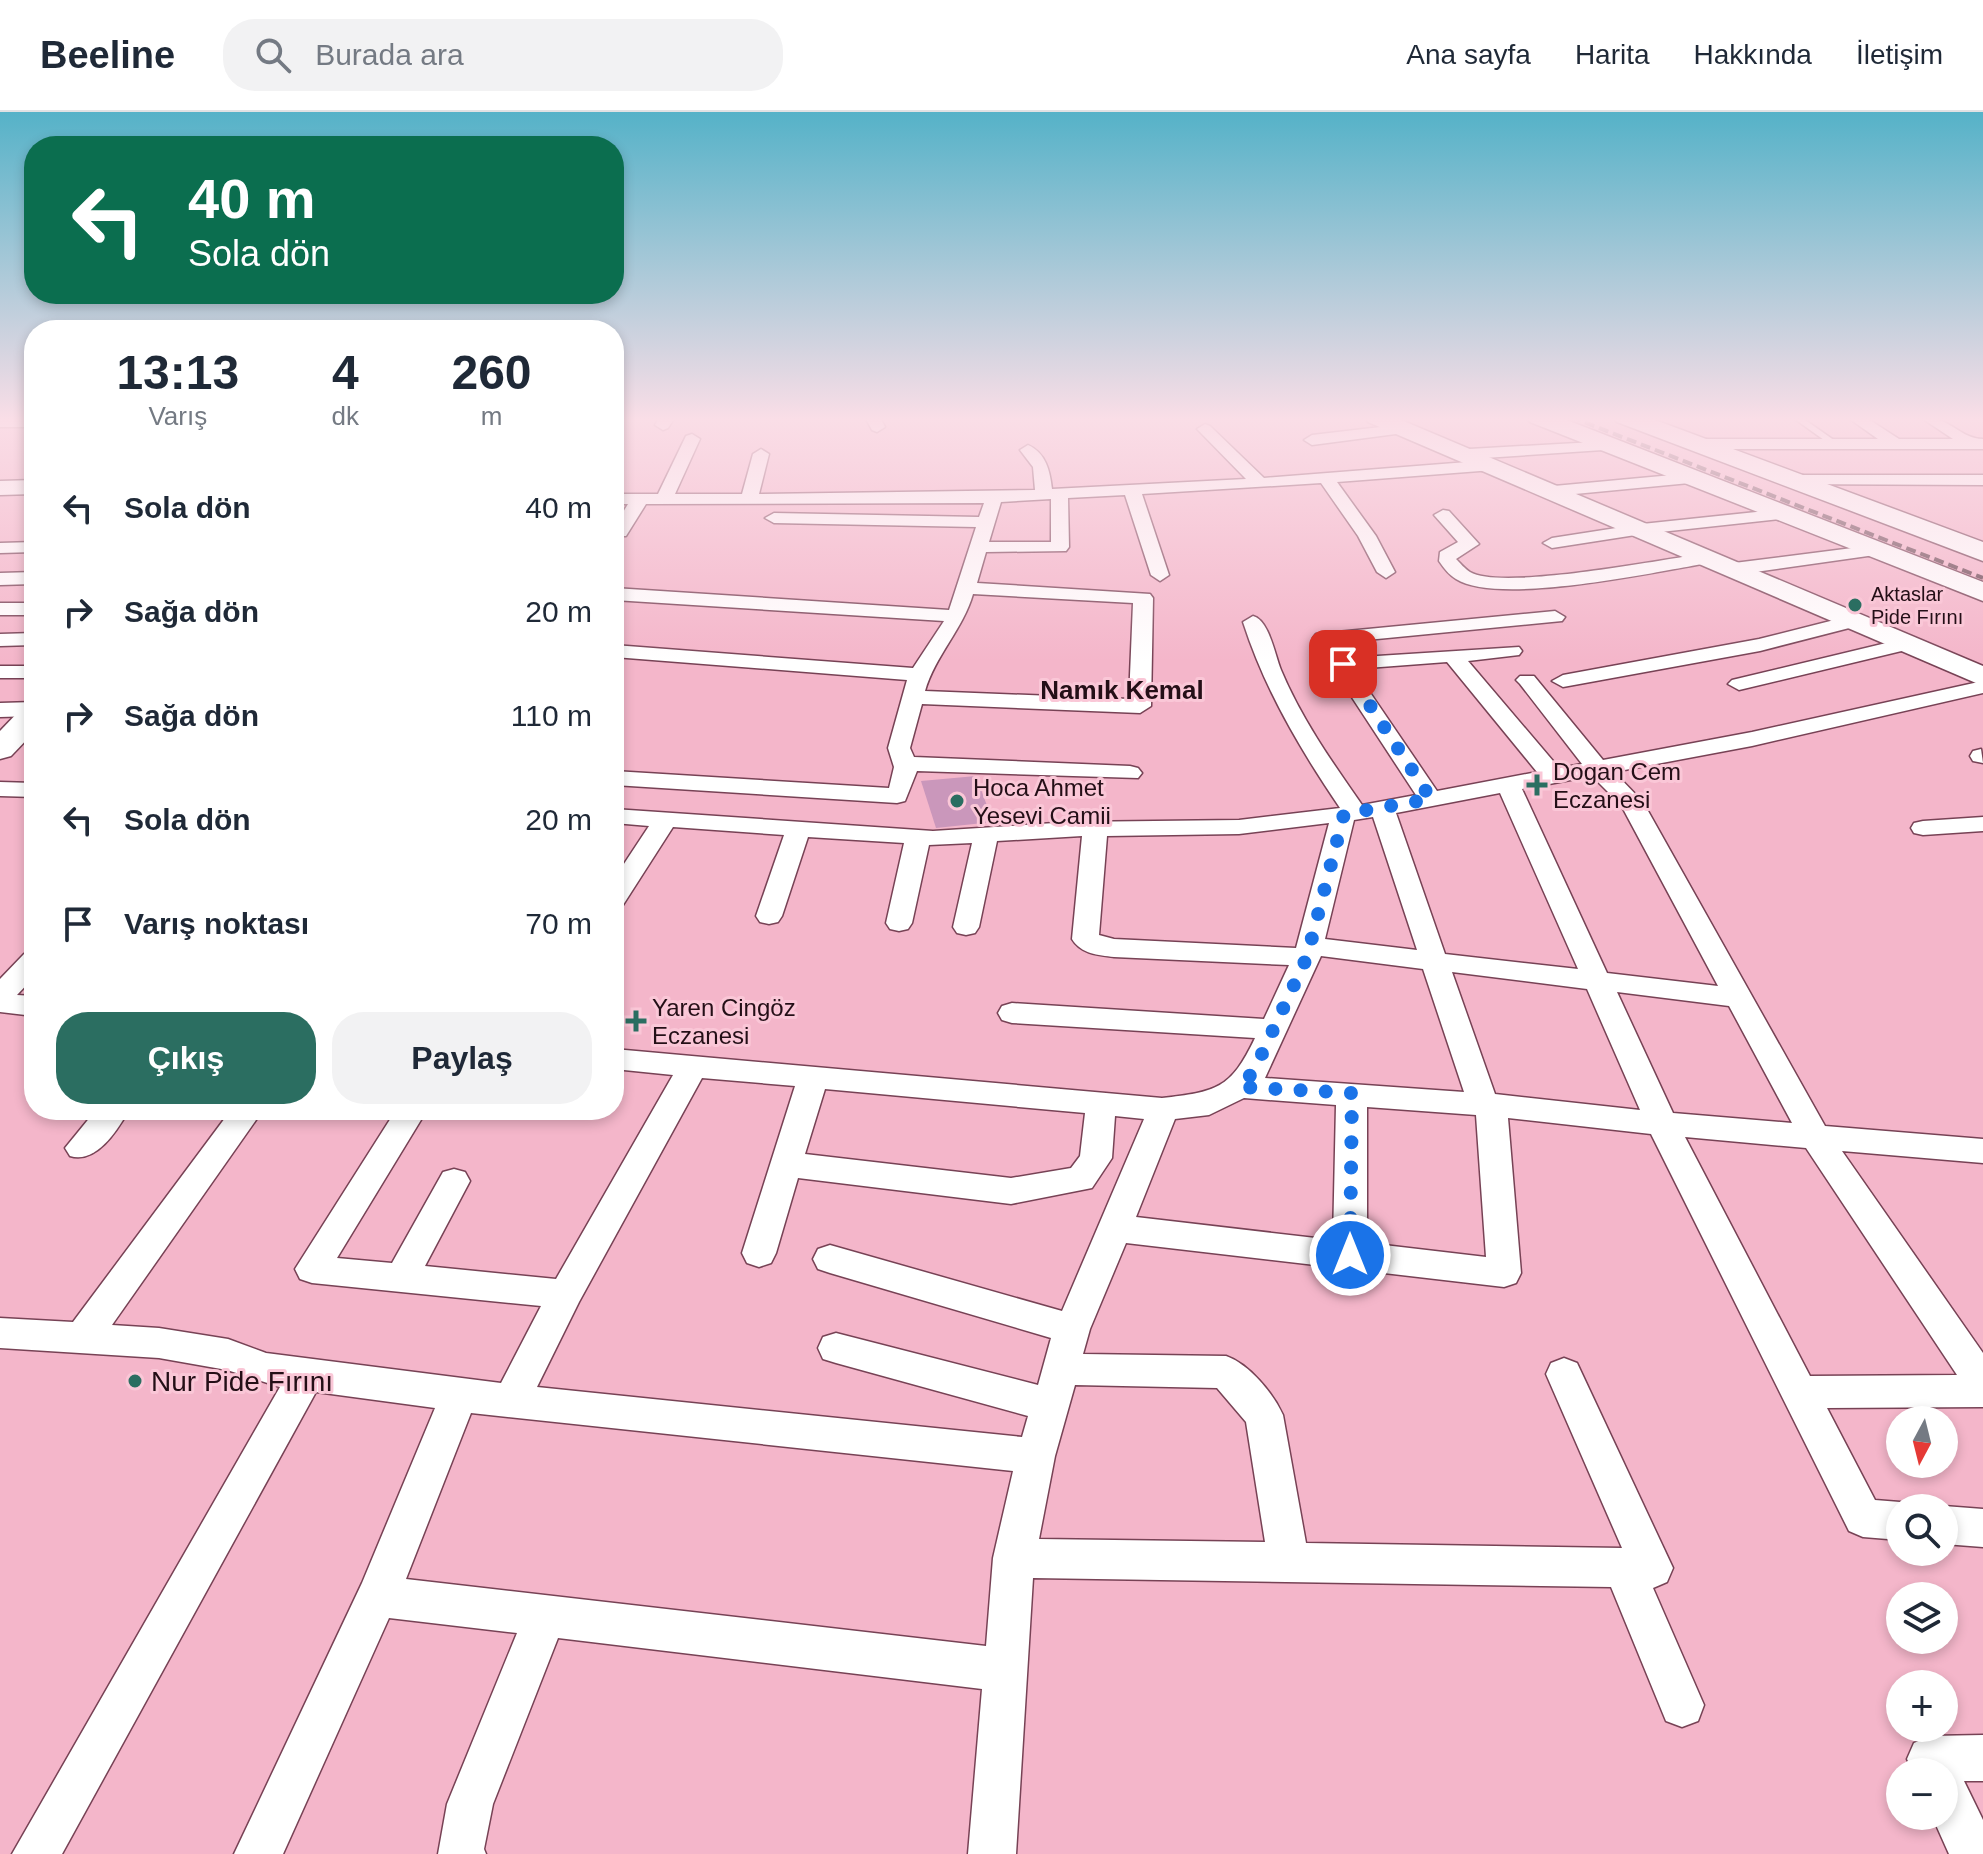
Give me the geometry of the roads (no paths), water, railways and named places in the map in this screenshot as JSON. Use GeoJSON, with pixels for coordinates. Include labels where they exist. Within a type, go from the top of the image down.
{"type":"FeatureCollection","features":[{"type":"Feature","properties":{"kind":"main road"},"geometry":{"type":"LineString","coordinates":[[1745,498],[1983,592]]}},
{"type":"Feature","properties":{"kind":"main road"},"geometry":{"type":"LineString","coordinates":[[1838,498],[1983,552]]}},
{"type":"Feature","properties":{"kind":"street"},"geometry":{"type":"LineString","coordinates":[[624,499],[836,498]]}},
{"type":"Feature","properties":{"kind":"street"},"geometry":{"type":"LineString","coordinates":[[624,779],[897,796],[907,776],[907,764],[899,748],[919,675],[957,616],[994,498]]}},
{"type":"Feature","properties":{"kind":"street"},"geometry":{"type":"LineString","coordinates":[[978,547],[1060,547],[1052,498]]}},
{"type":"Feature","properties":{"kind":"street"},"geometry":{"type":"LineString","coordinates":[[1135,498],[1160,575]]}},
{"type":"Feature","properties":{"kind":"street"},"geometry":{"type":"LineString","coordinates":[[1340,498],[1367,536],[1386,572]]}},
{"type":"Feature","properties":{"kind":"street"},"geometry":{"type":"LineString","coordinates":[[1571,498],[1983,677]]}},
{"type":"Feature","properties":{"kind":"street"},"geometry":{"type":"LineString","coordinates":[[624,525],[640,499]]}},
{"type":"Feature","properties":{"kind":"street"},"geometry":{"type":"LineString","coordinates":[[1552,543],[1642,529],[1784,514]]}},
{"type":"Feature","properties":{"kind":"street"},"geometry":{"type":"LineString","coordinates":[[1443,515],[1470,544],[1446,556],[1463,576],[1495,584],[1546,581],[1708,558]]}},
{"type":"Feature","properties":{"kind":"street"},"geometry":{"type":"LineString","coordinates":[[774,518],[986,522]]}},
{"type":"Feature","properties":{"kind":"street"},"geometry":{"type":"LineString","coordinates":[[0,548],[24,547]]}},
{"type":"Feature","properties":{"kind":"street"},"geometry":{"type":"LineString","coordinates":[[1734,569],[1876,550]]}},
{"type":"Feature","properties":{"kind":"street"},"geometry":{"type":"LineString","coordinates":[[0,579],[24,578]]}},
{"type":"Feature","properties":{"kind":"street"},"geometry":{"type":"LineString","coordinates":[[1431,799],[1323,638],[1565,614],[1546,581]]}},
{"type":"Feature","properties":{"kind":"street"},"geometry":{"type":"LineString","coordinates":[[914,697],[1140,706],[1143,598],[965,588]]}},
{"type":"Feature","properties":{"kind":"street"},"geometry":{"type":"LineString","coordinates":[[624,595],[957,616]]}},
{"type":"Feature","properties":{"kind":"street"},"geometry":{"type":"LineString","coordinates":[[0,609],[24,609]]}},
{"type":"Feature","properties":{"kind":"street"},"geometry":{"type":"LineString","coordinates":[[1563,681],[1760,645],[1854,621]]}},
{"type":"Feature","properties":{"kind":"street"},"geometry":{"type":"LineString","coordinates":[[1114,1228],[1504,1273],[1487,1104],[1436,963],[1360,811],[1298,730],[1265,663],[1253,622]]}},
{"type":"Feature","properties":{"kind":"street"},"geometry":{"type":"LineString","coordinates":[[0,640],[24,639]]}},
{"type":"Feature","properties":{"kind":"street"},"geometry":{"type":"LineString","coordinates":[[1739,684],[1907,644]]}},
{"type":"Feature","properties":{"kind":"street"},"geometry":{"type":"LineString","coordinates":[[1343,664],[1512,651]]}},
{"type":"Feature","properties":{"kind":"street"},"geometry":{"type":"LineString","coordinates":[[624,652],[919,675]]}},
{"type":"Feature","properties":{"kind":"street"},"geometry":{"type":"LineString","coordinates":[[1452,655],[1553,776]]}},
{"type":"Feature","properties":{"kind":"street"},"geometry":{"type":"LineString","coordinates":[[0,672],[24,672]]}},
{"type":"Feature","properties":{"kind":"street"},"geometry":{"type":"LineString","coordinates":[[1527,680],[1597,768],[1631,802],[1815,1137],[1983,1383]]}},
{"type":"Feature","properties":{"kind":"street"},"geometry":{"type":"LineString","coordinates":[[624,817],[918,837],[1095,829],[1239,827],[1431,799],[1752,739],[1983,687]]}},
{"type":"Feature","properties":{"kind":"street"},"geometry":{"type":"LineString","coordinates":[[0,749],[24,718]]}},
{"type":"Feature","properties":{"kind":"street"},"geometry":{"type":"LineString","coordinates":[[907,764],[1130,773]]}},
{"type":"Feature","properties":{"kind":"street"},"geometry":{"type":"LineString","coordinates":[[1508,784],[1662,1124],[1863,1518],[1886,1520]]}},
{"type":"Feature","properties":{"kind":"street"},"geometry":{"type":"LineString","coordinates":[[0,789],[24,790]]}},
{"type":"Feature","properties":{"kind":"street"},"geometry":{"type":"LineString","coordinates":[[624,1060],[1162,1109],[1209,1104],[1240,1087],[1254,1071],[1308,952],[1360,811]]}},
{"type":"Feature","properties":{"kind":"street"},"geometry":{"type":"LineString","coordinates":[[624,884],[665,820]]}},
{"type":"Feature","properties":{"kind":"street"},"geometry":{"type":"LineString","coordinates":[[1923,828],[1983,824]]}},
{"type":"Feature","properties":{"kind":"street"},"geometry":{"type":"LineString","coordinates":[[769,916],[798,829]]}},
{"type":"Feature","properties":{"kind":"street"},"geometry":{"type":"LineString","coordinates":[[1095,829],[1085,939],[1097,946],[1308,952],[1595,979],[1738,998]]}},
{"type":"Feature","properties":{"kind":"street"},"geometry":{"type":"LineString","coordinates":[[966,927],[986,834]]}},
{"type":"Feature","properties":{"kind":"street"},"geometry":{"type":"LineString","coordinates":[[899,923],[918,837]]}},
{"type":"Feature","properties":{"kind":"street"},"geometry":{"type":"LineString","coordinates":[[0,996],[24,971]]}},
{"type":"Feature","properties":{"kind":"street"},"geometry":{"type":"LineString","coordinates":[[0,1003],[24,1005]]}},
{"type":"Feature","properties":{"kind":"street"},"geometry":{"type":"LineString","coordinates":[[1012,1013],[1273,1029]]}},
{"type":"Feature","properties":{"kind":"street"},"geometry":{"type":"LineString","coordinates":[[511,1401],[565,1294],[693,1067]]}},
{"type":"Feature","properties":{"kind":"street"},"geometry":{"type":"LineString","coordinates":[[759,1253],[813,1077]]}},
{"type":"Feature","properties":{"kind":"street"},"geometry":{"type":"LineString","coordinates":[[1240,1087],[1487,1104],[1662,1124],[1983,1151]]}},
{"type":"Feature","properties":{"kind":"street"},"geometry":{"type":"LineString","coordinates":[[1350,1255],[1352,1093]]}},
{"type":"Feature","properties":{"kind":"street"},"geometry":{"type":"LineString","coordinates":[[786,1164],[1011,1191],[1081,1179],[1096,1158],[1101,1104]]}},
{"type":"Feature","properties":{"kind":"street"},"geometry":{"type":"LineString","coordinates":[[992,1854],[1014,1558],[1036,1456],[1072,1329],[1158,1127],[1162,1109]]}},
{"type":"Feature","properties":{"kind":"street"},"geometry":{"type":"LineString","coordinates":[[81,1148],[105,1120]]}},
{"type":"Feature","properties":{"kind":"street"},"geometry":{"type":"LineString","coordinates":[[82,1338],[241,1120]]}},
{"type":"Feature","properties":{"kind":"street"},"geometry":{"type":"LineString","coordinates":[[406,1120],[312,1269],[565,1294]]}},
{"type":"Feature","properties":{"kind":"street"},"geometry":{"type":"LineString","coordinates":[[401,1278],[454,1181]]}},
{"type":"Feature","properties":{"kind":"street"},"geometry":{"type":"LineString","coordinates":[[830,1259],[1072,1329]]}},
{"type":"Feature","properties":{"kind":"street"},"geometry":{"type":"LineString","coordinates":[[0,1333],[159,1343],[228,1355],[266,1369],[459,1395],[1036,1456]]}},
{"type":"Feature","properties":{"kind":"street"},"geometry":{"type":"LineString","coordinates":[[836,1348],[1056,1387],[1226,1372],[1264,1415],[1289,1562]]}},
{"type":"Feature","properties":{"kind":"street"},"geometry":{"type":"LineString","coordinates":[[36,1854],[307,1374]]}},
{"type":"Feature","properties":{"kind":"street"},"geometry":{"type":"LineString","coordinates":[[1014,1558],[1652,1568],[1564,1374]]}},
{"type":"Feature","properties":{"kind":"street"},"geometry":{"type":"LineString","coordinates":[[1799,1392],[1983,1391]]}},
{"type":"Feature","properties":{"kind":"street"},"geometry":{"type":"LineString","coordinates":[[258,1854],[378,1596],[459,1395]]}},
{"type":"Feature","properties":{"kind":"street"},"geometry":{"type":"LineString","coordinates":[[1958,1526],[1983,1528]]}},
{"type":"Feature","properties":{"kind":"street"},"geometry":{"type":"LineString","coordinates":[[1623,1567],[1682,1705]]}},
{"type":"Feature","properties":{"kind":"street"},"geometry":{"type":"LineString","coordinates":[[378,1596],[1004,1670]]}},
{"type":"Feature","properties":{"kind":"street"},"geometry":{"type":"LineString","coordinates":[[456,1853],[470,1804],[546,1614]]}},
{"type":"Feature","properties":{"kind":"street"},"geometry":{"type":"LineString","coordinates":[[1958,1758],[1983,1758]]}},
{"type":"Feature","properties":{"kind":"street"},"geometry":{"type":"LineString","coordinates":[[1958,1819],[1974,1854]]}},
{"type":"Feature","properties":{"kind":"railway"},"geometry":{"type":"LineString","coordinates":[[1779,498],[1983,578]]}},
{"type":"Feature","properties":{"kind":"place","name":"Aktaslar Pide Fırını"},"geometry":{"type":"Point","coordinates":[1855,605]}},
{"type":"Feature","properties":{"kind":"place","name":"Dogan Cem Eczanesi"},"geometry":{"type":"Point","coordinates":[1537,785]}},
{"type":"Feature","properties":{"kind":"place","name":"Hoca Ahmet Yesevi Camii"},"geometry":{"type":"Point","coordinates":[957,801]}},
{"type":"Feature","properties":{"kind":"place","name":"Yaren Cingöz Eczanesi"},"geometry":{"type":"Point","coordinates":[636,1021]}},
{"type":"Feature","properties":{"kind":"place","name":"Nur Pide Fırını"},"geometry":{"type":"Point","coordinates":[135,1381]}},
{"type":"Feature","properties":{"kind":"district","name":"Namık Kemal"},"geometry":{"type":"Point","coordinates":[1122,690]}}]}
